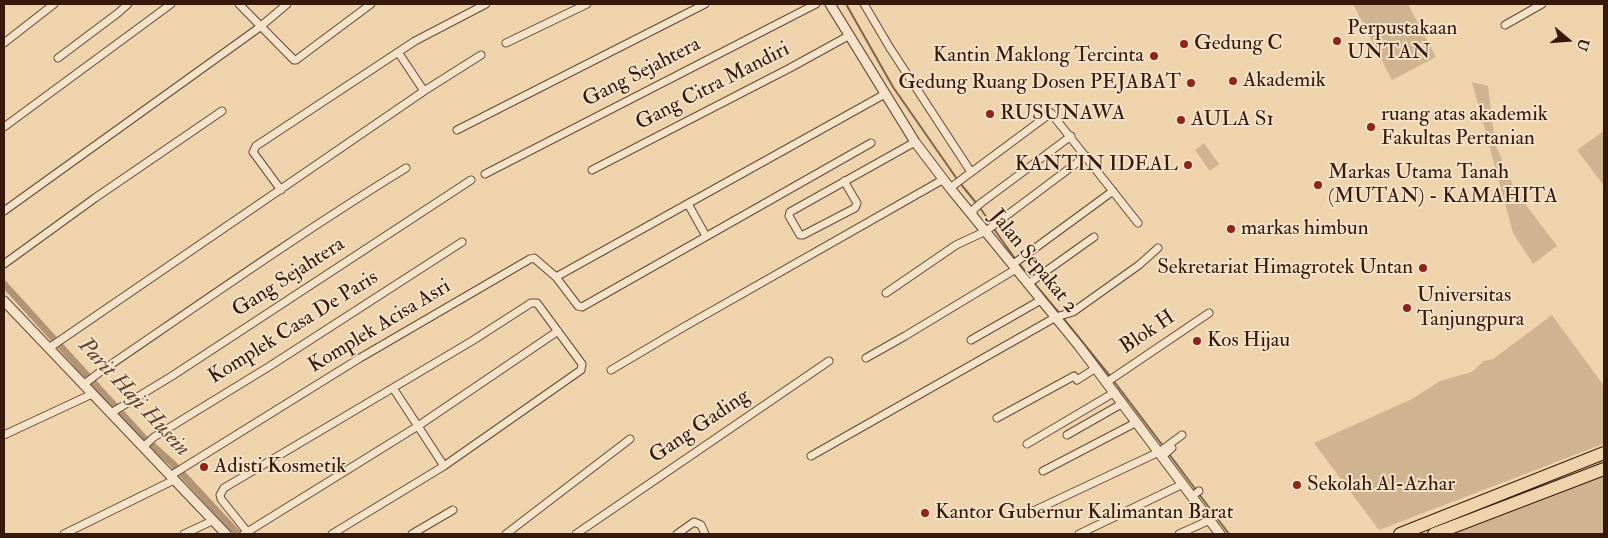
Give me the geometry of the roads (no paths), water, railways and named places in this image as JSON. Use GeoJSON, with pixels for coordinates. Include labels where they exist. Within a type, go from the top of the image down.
{"type":"FeatureCollection","features":[{"type":"Feature","properties":{"kind":"highway"},"geometry":{"type":"LineString","coordinates":[[1400,534],[1604,453]]}},
{"type":"Feature","properties":{"kind":"highway"},"geometry":{"type":"LineString","coordinates":[[1434,534],[1604,470]]}},
{"type":"Feature","properties":{"kind":"street"},"geometry":{"type":"LineString","coordinates":[[4,43],[54,4]]}},
{"type":"Feature","properties":{"kind":"street"},"geometry":{"type":"LineString","coordinates":[[58,58],[128,4]]}},
{"type":"Feature","properties":{"kind":"street"},"geometry":{"type":"LineString","coordinates":[[4,127],[171,4]]}},
{"type":"Feature","properties":{"kind":"street"},"geometry":{"type":"LineString","coordinates":[[241,4],[260,27],[294,60],[299,59],[372,4]]}},
{"type":"Feature","properties":{"kind":"street"},"geometry":{"type":"LineString","coordinates":[[4,211],[260,27],[286,4]]}},
{"type":"Feature","properties":{"kind":"street"},"geometry":{"type":"LineString","coordinates":[[281,190],[253,152],[256,146],[415,41],[486,4]]}},
{"type":"Feature","properties":{"kind":"street"},"geometry":{"type":"LineString","coordinates":[[506,43],[587,4]]}},
{"type":"Feature","properties":{"kind":"street"},"geometry":{"type":"LineString","coordinates":[[457,130],[705,4]]}},
{"type":"Feature","properties":{"kind":"street","name":"Gang Sejahtera"},"geometry":{"type":"LineString","coordinates":[[485,174],[816,4]]}},
{"type":"Feature","properties":{"kind":"street","name":"Jalan Sepakat 2"},"geometry":{"type":"LineString","coordinates":[[830,4],[915,142],[944,179],[955,184],[973,212],[1015,265],[1032,281],[1042,300],[1062,315],[1096,368],[1108,381],[1122,403],[1137,422],[1166,450],[1183,484],[1195,494],[1220,534]]}},
{"type":"Feature","properties":{"kind":"street"},"geometry":{"type":"LineString","coordinates":[[864,4],[890,48],[971,172]]}},
{"type":"Feature","properties":{"kind":"street"},"geometry":{"type":"LineString","coordinates":[[1505,25],[1542,4]]}},
{"type":"Feature","properties":{"kind":"street","name":"Gang Citra Mandiri"},"geometry":{"type":"LineString","coordinates":[[592,170],[850,35]]}},
{"type":"Feature","properties":{"kind":"street"},"geometry":{"type":"LineString","coordinates":[[398,52],[424,91]]}},
{"type":"Feature","properties":{"kind":"street"},"geometry":{"type":"LineString","coordinates":[[50,347],[424,91],[481,55]]}},
{"type":"Feature","properties":{"kind":"street"},"geometry":{"type":"LineString","coordinates":[[556,277],[885,94]]}},
{"type":"Feature","properties":{"kind":"street"},"geometry":{"type":"LineString","coordinates":[[4,264],[95,198],[222,111]]}},
{"type":"Feature","properties":{"kind":"street"},"geometry":{"type":"LineString","coordinates":[[955,184],[1051,113],[1138,223]]}},
{"type":"Feature","properties":{"kind":"street"},"geometry":{"type":"LineString","coordinates":[[973,212],[1071,136]]}},
{"type":"Feature","properties":{"kind":"street"},"geometry":{"type":"LineString","coordinates":[[688,204],[706,236],[871,142]]}},
{"type":"Feature","properties":{"kind":"street"},"geometry":{"type":"LineString","coordinates":[[844,181],[857,203],[855,208],[800,235],[789,216],[790,212],[844,181],[915,142]]}},
{"type":"Feature","properties":{"kind":"street"},"geometry":{"type":"LineString","coordinates":[[886,293],[956,245],[988,230],[1086,156]]}},
{"type":"Feature","properties":{"kind":"street"},"geometry":{"type":"LineString","coordinates":[[84,384],[353,201],[406,168]]}},
{"type":"Feature","properties":{"kind":"street"},"geometry":{"type":"LineString","coordinates":[[611,370],[944,179]]}},
{"type":"Feature","properties":{"kind":"street","name":"Gang Sejahtera"},"geometry":{"type":"LineString","coordinates":[[113,412],[172,376],[471,180]]}},
{"type":"Feature","properties":{"kind":"street"},"geometry":{"type":"LineString","coordinates":[[866,358],[905,336],[1015,265],[1022,257],[1113,191]]}},
{"type":"Feature","properties":{"kind":"street","name":"Komplek Acisa Asri"},"geometry":{"type":"LineString","coordinates":[[173,476],[186,465],[360,358],[530,259],[534,258],[556,277],[578,306],[582,307],[706,236]]}},
{"type":"Feature","properties":{"kind":"street"},"geometry":{"type":"LineString","coordinates":[[1032,281],[1094,237]]}},
{"type":"Feature","properties":{"kind":"street","name":"Komplek Casa De Paris"},"geometry":{"type":"LineString","coordinates":[[145,446],[154,437],[270,366],[462,242]]}},
{"type":"Feature","properties":{"kind":"street"},"geometry":{"type":"LineString","coordinates":[[811,456],[1062,315],[1074,312],[1139,265],[1158,248]]}},
{"type":"Feature","properties":{"kind":"street"},"geometry":{"type":"LineString","coordinates":[[971,340],[1042,300]]}},
{"type":"Feature","properties":{"kind":"street"},"geometry":{"type":"LineString","coordinates":[[332,534],[444,466],[581,370],[582,364],[558,331],[537,303],[531,302],[472,341],[221,491],[221,499],[246,533],[418,426],[558,331]]}},
{"type":"Feature","properties":{"kind":"street"},"geometry":{"type":"LineString","coordinates":[[5,304],[50,347],[92,394],[113,412],[226,534]]}},
{"type":"Feature","properties":{"kind":"street","name":"Blok H"},"geometry":{"type":"LineString","coordinates":[[1108,381],[1209,313]]}},
{"type":"Feature","properties":{"kind":"street","name":"Gang Gading"},"geometry":{"type":"LineString","coordinates":[[576,534],[829,361]]}},
{"type":"Feature","properties":{"kind":"street"},"geometry":{"type":"LineString","coordinates":[[997,418],[1066,380],[1074,376],[1076,380],[1096,368]]}},
{"type":"Feature","properties":{"kind":"street"},"geometry":{"type":"LineString","coordinates":[[393,388],[444,466]]}},
{"type":"Feature","properties":{"kind":"street"},"geometry":{"type":"LineString","coordinates":[[1027,444],[1115,392]]}},
{"type":"Feature","properties":{"kind":"street"},"geometry":{"type":"LineString","coordinates":[[4,435],[92,394]]}},
{"type":"Feature","properties":{"kind":"street"},"geometry":{"type":"LineString","coordinates":[[1067,435],[1122,403]]}},
{"type":"Feature","properties":{"kind":"street"},"geometry":{"type":"LineString","coordinates":[[1043,471],[1137,422]]}},
{"type":"Feature","properties":{"kind":"street"},"geometry":{"type":"LineString","coordinates":[[1027,514],[1166,450],[1182,435]]}},
{"type":"Feature","properties":{"kind":"street"},"geometry":{"type":"LineString","coordinates":[[506,534],[630,439]]}},
{"type":"Feature","properties":{"kind":"street"},"geometry":{"type":"LineString","coordinates":[[64,534],[173,476]]}},
{"type":"Feature","properties":{"kind":"street"},"geometry":{"type":"LineString","coordinates":[[1079,534],[1183,484]]}},
{"type":"Feature","properties":{"kind":"street"},"geometry":{"type":"LineString","coordinates":[[412,534],[453,510]]}},
{"type":"Feature","properties":{"kind":"street"},"geometry":{"type":"LineString","coordinates":[[1179,534],[1210,520]]}},
{"type":"Feature","properties":{"kind":"street"},"geometry":{"type":"LineString","coordinates":[[184,534],[212,521]]}},
{"type":"Feature","properties":{"kind":"street"},"geometry":{"type":"LineString","coordinates":[[677,534],[694,522],[701,525],[705,534]]}},
{"type":"Feature","properties":{"kind":"waterway"},"geometry":{"type":"LineString","coordinates":[[846,4],[893,87],[957,179]]}},
{"type":"Feature","properties":{"kind":"waterway"},"geometry":{"type":"LineString","coordinates":[[960,183],[977,204]]}},
{"type":"Feature","properties":{"kind":"waterway"},"geometry":{"type":"LineString","coordinates":[[980,208],[992,225]]}},
{"type":"Feature","properties":{"kind":"waterway"},"geometry":{"type":"LineString","coordinates":[[994,229],[1016,260]]}},
{"type":"Feature","properties":{"kind":"waterway"},"geometry":{"type":"LineString","coordinates":[[1019,263],[1031,279]]}},
{"type":"Feature","properties":{"kind":"waterway"},"geometry":{"type":"LineString","coordinates":[[1034,283],[1060,314]]}},
{"type":"Feature","properties":{"kind":"waterway","name":"Parit Haji Husein"},"geometry":{"type":"LineString","coordinates":[[4,284],[143,437],[172,463],[238,534]]}},
{"type":"Feature","properties":{"kind":"waterway"},"geometry":{"type":"LineString","coordinates":[[1063,318],[1110,376]]}},
{"type":"Feature","properties":{"kind":"waterway"},"geometry":{"type":"LineString","coordinates":[[1113,380],[1163,446]]}},
{"type":"Feature","properties":{"kind":"waterway"},"geometry":{"type":"LineString","coordinates":[[1169,454],[1196,490]]}},
{"type":"Feature","properties":{"kind":"waterway"},"geometry":{"type":"LineString","coordinates":[[1199,494],[1229,534]]}},
{"type":"Feature","properties":{"kind":"place","name":"Perpustakaan UNTAN"},"geometry":{"type":"Point","coordinates":[1337,41]}},
{"type":"Feature","properties":{"kind":"place","name":"Gedung C"},"geometry":{"type":"Point","coordinates":[1184,44]}},
{"type":"Feature","properties":{"kind":"place","name":"Kantin Maklong Tercinta"},"geometry":{"type":"Point","coordinates":[1154,56]}},
{"type":"Feature","properties":{"kind":"place","name":"Akademik"},"geometry":{"type":"Point","coordinates":[1233,81]}},
{"type":"Feature","properties":{"kind":"place","name":"Gedung Ruang Dosen PEJABAT"},"geometry":{"type":"Point","coordinates":[1191,83]}},
{"type":"Feature","properties":{"kind":"place","name":"RUSUNAWA"},"geometry":{"type":"Point","coordinates":[990,114]}},
{"type":"Feature","properties":{"kind":"place","name":"AULA S1"},"geometry":{"type":"Point","coordinates":[1181,120]}},
{"type":"Feature","properties":{"kind":"place","name":"ruang atas akademik Fakultas Pertanian"},"geometry":{"type":"Point","coordinates":[1371,127]}},
{"type":"Feature","properties":{"kind":"place","name":"KANTIN IDEAL"},"geometry":{"type":"Point","coordinates":[1188,165]}},
{"type":"Feature","properties":{"kind":"place","name":"Markas Utama Tanah (MUTAN) - KAMAHITA"},"geometry":{"type":"Point","coordinates":[1318,185]}},
{"type":"Feature","properties":{"kind":"place","name":"markas himbun"},"geometry":{"type":"Point","coordinates":[1231,229]}},
{"type":"Feature","properties":{"kind":"place","name":"Sekretariat Himagrotek Untan"},"geometry":{"type":"Point","coordinates":[1423,268]}},
{"type":"Feature","properties":{"kind":"place","name":"Universitas Tanjungpura"},"geometry":{"type":"Point","coordinates":[1407,308]}},
{"type":"Feature","properties":{"kind":"place","name":"Kos Hijau"},"geometry":{"type":"Point","coordinates":[1197,341]}},
{"type":"Feature","properties":{"kind":"place","name":"Adisti Kosmetik"},"geometry":{"type":"Point","coordinates":[204,467]}},
{"type":"Feature","properties":{"kind":"place","name":"Sekolah Al-Azhar"},"geometry":{"type":"Point","coordinates":[1297,485]}},
{"type":"Feature","properties":{"kind":"place","name":"Kantor Gubernur Kalimantan Barat"},"geometry":{"type":"Point","coordinates":[925,513]}}]}
